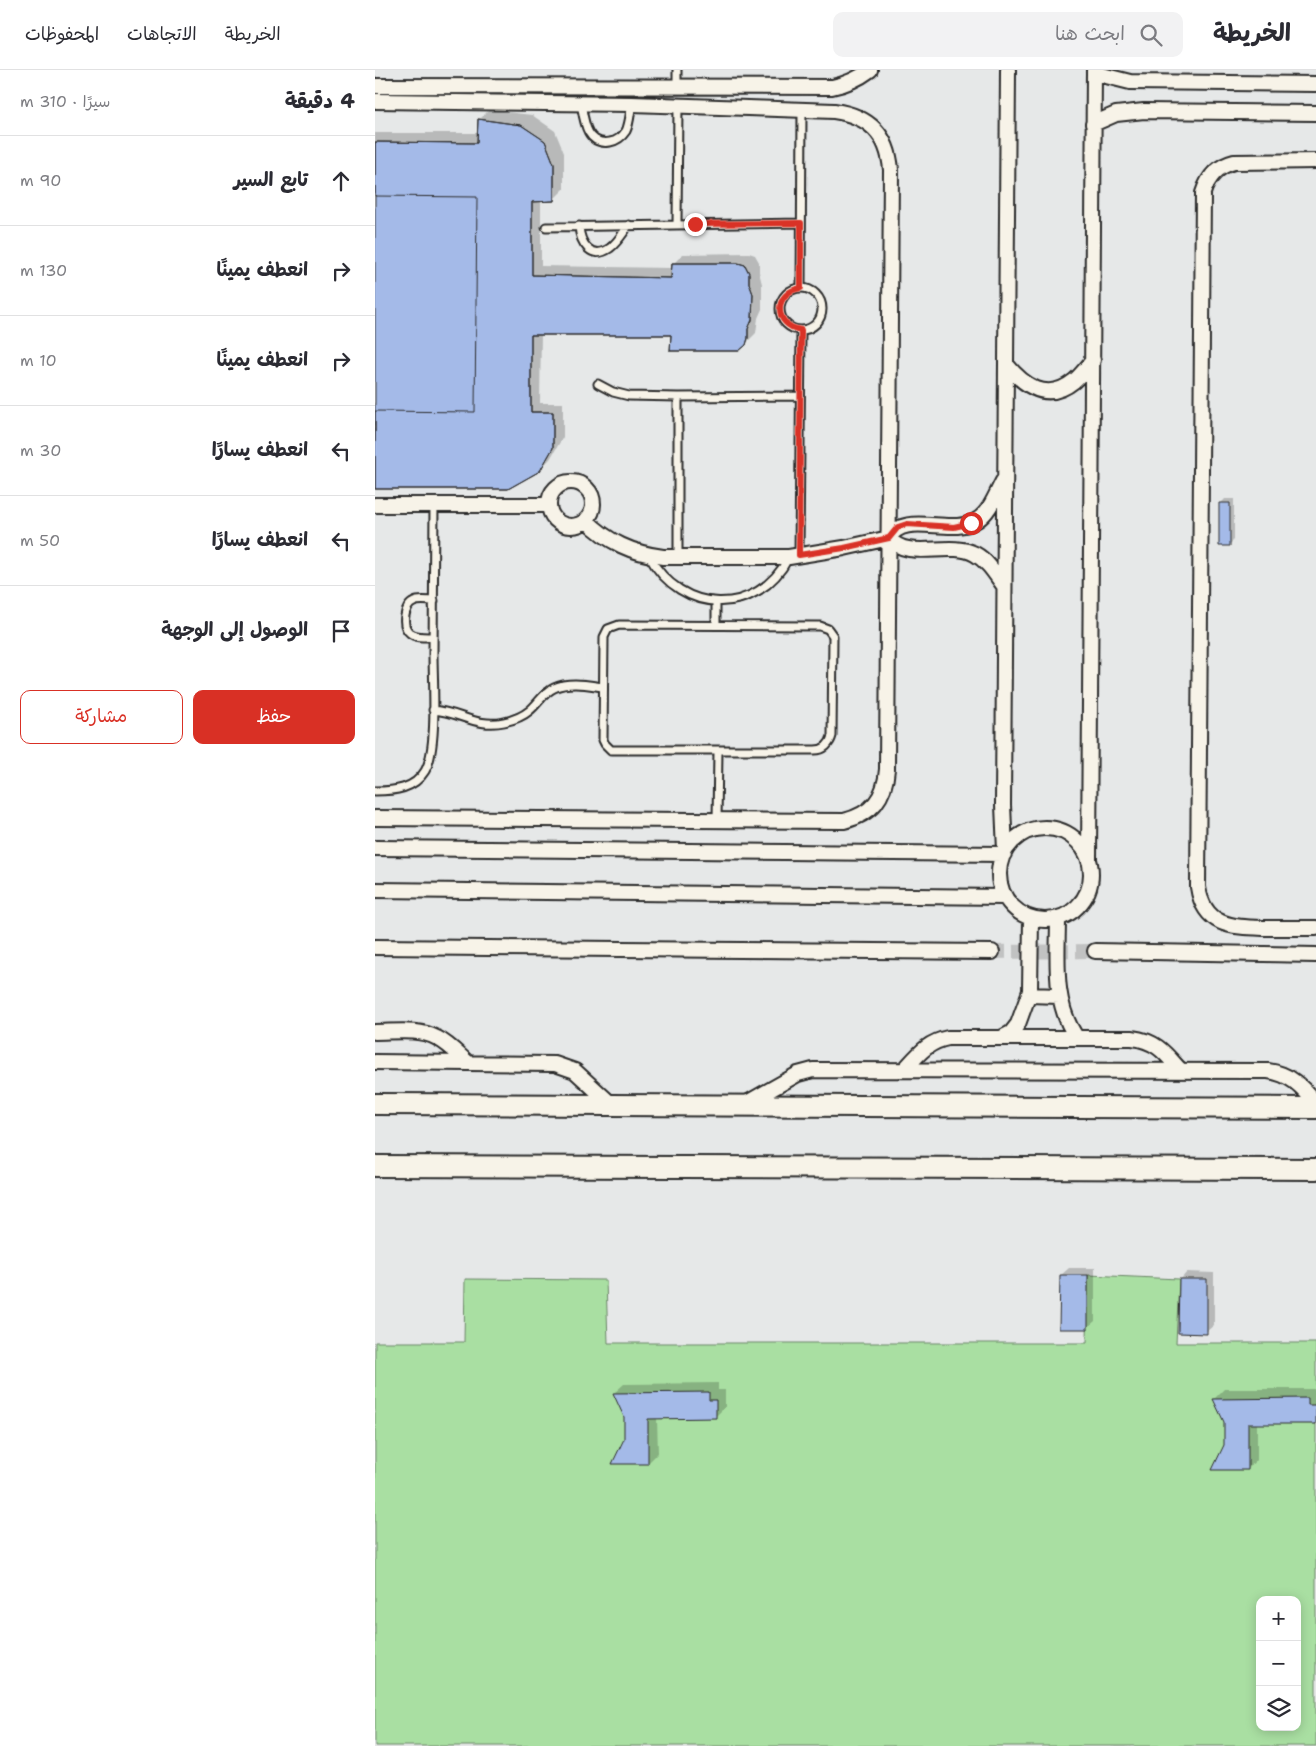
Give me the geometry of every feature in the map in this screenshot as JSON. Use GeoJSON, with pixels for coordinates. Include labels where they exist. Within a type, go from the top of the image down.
{"type":"FeatureCollection","features":[{"type":"Feature","properties":{"kind":"main road"},"geometry":{"type":"LineString","coordinates":[[375,1104],[1316,1108]]}},
{"type":"Feature","properties":{"kind":"main road"},"geometry":{"type":"LineString","coordinates":[[375,1166],[1316,1169]]}},
{"type":"Feature","properties":{"kind":"street"},"geometry":{"type":"LineString","coordinates":[[375,86],[832,87],[846,84],[870,70]]}},
{"type":"Feature","properties":{"kind":"street"},"geometry":{"type":"LineString","coordinates":[[1005,852],[1003,821],[1008,70]]}},
{"type":"Feature","properties":{"kind":"street"},"geometry":{"type":"LineString","coordinates":[[1089,861],[1083,849],[1063,833],[1050,829],[1037,829],[1013,841],[1005,852],[1000,864],[1000,886],[1011,906],[1021,913],[1040,920],[1058,918],[1074,909],[1085,896],[1091,873],[1089,861],[1094,72],[1106,78],[1130,82],[1316,84]]}},
{"type":"Feature","properties":{"kind":"street"},"geometry":{"type":"LineString","coordinates":[[375,101],[678,105],[849,113],[863,119],[875,129],[884,141],[889,155],[891,170],[887,769],[886,782],[875,804],[866,812],[844,821],[375,818]]}},
{"type":"Feature","properties":{"kind":"street"},"geometry":{"type":"LineString","coordinates":[[1093,124],[1117,114],[1143,111],[1316,114]]}},
{"type":"Feature","properties":{"kind":"street"},"geometry":{"type":"LineString","coordinates":[[1316,161],[1234,162],[1223,166],[1214,173],[1207,182],[1203,193],[1198,877],[1198,887],[1202,903],[1212,916],[1226,925],[1242,928],[1316,928]]}},
{"type":"Feature","properties":{"kind":"street"},"geometry":{"type":"LineString","coordinates":[[1006,364],[1018,379],[1026,385],[1036,389],[1056,390],[1070,384],[1093,360]]}},
{"type":"Feature","properties":{"kind":"street"},"geometry":{"type":"LineString","coordinates":[[586,520],[596,530],[621,546],[648,555],[678,557],[794,556],[889,538],[898,527],[907,524],[963,526],[978,520],[988,510],[1005,478]]}},
{"type":"Feature","properties":{"kind":"street"},"geometry":{"type":"LineString","coordinates":[[569,482],[582,485],[591,495],[593,502],[590,515],[586,520],[575,526],[563,524],[554,517],[549,505],[553,493],[563,484],[569,482]]}},
{"type":"Feature","properties":{"kind":"street"},"geometry":{"type":"LineString","coordinates":[[375,505],[549,505]]}},
{"type":"Feature","properties":{"kind":"street"},"geometry":{"type":"LineString","coordinates":[[946,526],[943,530],[942,540],[946,549]]}},
{"type":"Feature","properties":{"kind":"street"},"geometry":{"type":"LineString","coordinates":[[889,538],[893,543],[904,549],[962,549],[977,555],[989,565],[1004,586]]}},
{"type":"Feature","properties":{"kind":"street"},"geometry":{"type":"LineString","coordinates":[[375,848],[1005,852]]}},
{"type":"Feature","properties":{"kind":"street"},"geometry":{"type":"LineString","coordinates":[[375,890],[1005,897]]}},
{"type":"Feature","properties":{"kind":"street"},"geometry":{"type":"LineString","coordinates":[[1001,1038],[1011,1033],[1018,1024],[1029,995],[1031,918]]}},
{"type":"Feature","properties":{"kind":"street"},"geometry":{"type":"LineString","coordinates":[[1058,918],[1059,996],[1070,1027],[1077,1038]]}},
{"type":"Feature","properties":{"kind":"street"},"geometry":{"type":"LineString","coordinates":[[375,947],[992,952]]}},
{"type":"Feature","properties":{"kind":"street"},"geometry":{"type":"LineString","coordinates":[[1095,951],[1316,955]]}},
{"type":"Feature","properties":{"kind":"street"},"geometry":{"type":"LineString","coordinates":[[1029,995],[1059,996]]}},
{"type":"Feature","properties":{"kind":"street"},"geometry":{"type":"LineString","coordinates":[[375,1032],[411,1032],[431,1035],[446,1043],[468,1063]]}},
{"type":"Feature","properties":{"kind":"street"},"geometry":{"type":"LineString","coordinates":[[904,1070],[924,1048],[939,1040],[948,1038],[1132,1038],[1144,1039],[1160,1048],[1181,1071]]}},
{"type":"Feature","properties":{"kind":"street"},"geometry":{"type":"LineString","coordinates":[[375,1062],[549,1063],[561,1065],[575,1071],[611,1104]]}},
{"type":"Feature","properties":{"kind":"street"},"geometry":{"type":"LineString","coordinates":[[744,1105],[790,1077],[813,1070],[1279,1072],[1298,1082],[1316,1103]]}},
{"type":"Feature","properties":{"kind":"lane"},"geometry":{"type":"LineString","coordinates":[[677,70],[677,87]]}},
{"type":"Feature","properties":{"kind":"lane"},"geometry":{"type":"LineString","coordinates":[[581,103],[586,129],[589,134],[594,139],[606,142],[617,139],[626,130],[632,104]]}},
{"type":"Feature","properties":{"kind":"lane"},"geometry":{"type":"LineString","coordinates":[[677,224],[678,105]]}},
{"type":"Feature","properties":{"kind":"lane"},"geometry":{"type":"LineString","coordinates":[[801,288],[802,110]]}},
{"type":"Feature","properties":{"kind":"lane"},"geometry":{"type":"LineString","coordinates":[[546,227],[801,223]]}},
{"type":"Feature","properties":{"kind":"lane"},"geometry":{"type":"LineString","coordinates":[[579,226],[580,237],[585,246],[599,252],[605,251],[613,245],[629,226]]}},
{"type":"Feature","properties":{"kind":"lane"},"geometry":{"type":"LineString","coordinates":[[801,288],[813,291],[821,300],[822,306],[821,318],[817,323],[807,330],[801,330],[789,327],[785,323],[780,306],[782,300],[790,291],[801,288]]}},
{"type":"Feature","properties":{"kind":"lane"},"geometry":{"type":"LineString","coordinates":[[648,555],[658,571],[671,585],[692,597],[716,602],[739,599],[759,590],[777,576],[794,556],[801,330]]}},
{"type":"Feature","properties":{"kind":"lane"},"geometry":{"type":"LineString","coordinates":[[598,384],[621,395],[679,398],[800,396]]}},
{"type":"Feature","properties":{"kind":"lane"},"geometry":{"type":"LineString","coordinates":[[678,557],[679,398]]}},
{"type":"Feature","properties":{"kind":"lane"},"geometry":{"type":"LineString","coordinates":[[375,791],[400,790],[408,786],[423,773],[431,758],[433,749],[435,505]]}},
{"type":"Feature","properties":{"kind":"lane"},"geometry":{"type":"LineString","coordinates":[[433,637],[417,636],[407,631],[405,613],[411,603],[416,601],[434,601]]}},
{"type":"Feature","properties":{"kind":"lane"},"geometry":{"type":"LineString","coordinates":[[716,602],[716,625]]}},
{"type":"Feature","properties":{"kind":"lane"},"geometry":{"type":"LineString","coordinates":[[619,625],[716,625],[820,626],[828,628],[833,636],[832,736],[827,746],[815,750],[718,751],[611,750],[605,744],[603,740],[603,687],[605,632],[611,626],[619,625]]}},
{"type":"Feature","properties":{"kind":"lane"},"geometry":{"type":"LineString","coordinates":[[433,710],[447,711],[481,724],[503,722],[530,711],[554,688],[569,684],[603,687]]}},
{"type":"Feature","properties":{"kind":"lane"},"geometry":{"type":"LineString","coordinates":[[717,821],[718,751]]}},
{"type":"Feature","properties":{"kind":"green space"},"geometry":{"type":"Polygon","coordinates":[[[1088,1275],[1179,1279],[1176,1343],[1316,1343],[1316,1746],[375,1746],[375,1342],[464,1342],[465,1279],[606,1280],[608,1343],[1087,1343],[1088,1275]]]}},
{"type":"Feature","properties":{"kind":"building"},"geometry":{"type":"Polygon","coordinates":[[[478,119],[521,125],[545,141],[554,164],[554,201],[532,202],[532,275],[671,278],[672,263],[738,263],[745,265],[749,273],[749,283],[753,294],[752,320],[748,329],[748,338],[746,345],[739,351],[670,351],[671,335],[531,335],[531,412],[553,412],[553,448],[540,471],[508,489],[375,489],[375,411],[475,412],[477,197],[375,196],[375,142],[477,143],[478,119]]]}},
{"type":"Feature","properties":{"kind":"building"},"geometry":{"type":"Polygon","coordinates":[[[478,119],[521,125],[545,141],[554,164],[554,201],[532,202],[532,275],[671,278],[672,263],[738,263],[745,265],[749,273],[749,283],[753,294],[752,320],[748,329],[748,338],[746,345],[739,351],[670,351],[671,335],[531,335],[531,412],[553,412],[553,448],[540,471],[508,489],[375,489],[375,142],[477,143],[478,119]]]}},
{"type":"Feature","properties":{"kind":"building"},"geometry":{"type":"Polygon","coordinates":[[[1219,503],[1230,503],[1230,546],[1219,546],[1219,503]]]}},
{"type":"Feature","properties":{"kind":"building"},"geometry":{"type":"Polygon","coordinates":[[[1060,1275],[1088,1275],[1088,1329],[1059,1329],[1060,1275]]]}},
{"type":"Feature","properties":{"kind":"building"},"geometry":{"type":"Polygon","coordinates":[[[1179,1279],[1207,1279],[1207,1334],[1178,1333],[1179,1279]]]}},
{"type":"Feature","properties":{"kind":"building"},"geometry":{"type":"Polygon","coordinates":[[[709,1392],[709,1400],[716,1400],[716,1418],[648,1419],[648,1464],[612,1464],[624,1439],[624,1417],[613,1393],[709,1392]]]}},
{"type":"Feature","properties":{"kind":"building"},"geometry":{"type":"Polygon","coordinates":[[[1308,1398],[1308,1405],[1316,1405],[1316,1424],[1248,1424],[1248,1470],[1212,1470],[1224,1445],[1224,1422],[1213,1399],[1308,1398]]]}},
{"type":"Feature","properties":{"kind":"tunnel"},"geometry":{"type":"LineString","coordinates":[[992,952],[1095,951]]}},
{"type":"Feature","properties":{"kind":"route"},"geometry":{"type":"LineString","coordinates":[[695,224],[801,223],[801,288],[790,291],[785,295],[780,306],[780,312],[785,323],[795,330],[801,330],[799,555],[867,544],[889,538],[894,530],[907,524],[954,527],[971,523]]}}]}
